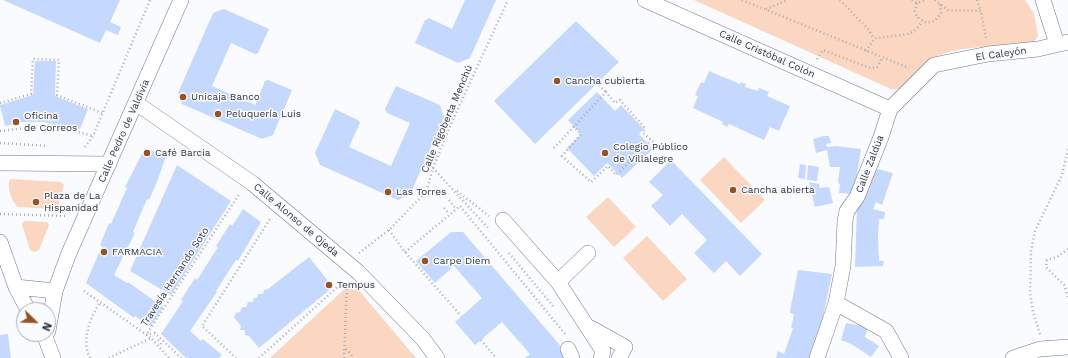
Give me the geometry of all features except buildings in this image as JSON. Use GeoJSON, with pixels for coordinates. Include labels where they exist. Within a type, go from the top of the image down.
{"type":"FeatureCollection","features":[{"type":"Feature","properties":{"kind":"street","name":"Calle Pedro de Valdivia"},"geometry":{"type":"LineString","coordinates":[[53,302],[70,253],[181,0]]}},
{"type":"Feature","properties":{"kind":"street","name":"Calle Cristóbal Colón"},"geometry":{"type":"LineString","coordinates":[[645,0],[890,109]]}},
{"type":"Feature","properties":{"kind":"street"},"geometry":{"type":"LineString","coordinates":[[1043,0],[1062,43]]}},
{"type":"Feature","properties":{"kind":"street","name":"El Caleyón"},"geometry":{"type":"LineString","coordinates":[[922,77],[934,65],[988,54],[1038,49],[1062,43]]}},
{"type":"Feature","properties":{"kind":"street"},"geometry":{"type":"LineString","coordinates":[[890,109],[922,77]]}},
{"type":"Feature","properties":{"kind":"street","name":"Calle Alonso de Ojeda"},"geometry":{"type":"LineString","coordinates":[[136,103],[252,183],[358,272],[422,339],[437,358]]}},
{"type":"Feature","properties":{"kind":"street","name":"Calle Zaldúa"},"geometry":{"type":"LineString","coordinates":[[817,358],[836,303],[843,266],[845,221],[847,211],[857,197],[881,138],[890,109]]}},
{"type":"Feature","properties":{"kind":"street"},"geometry":{"type":"LineString","coordinates":[[0,163],[110,164]]}},
{"type":"Feature","properties":{"kind":"street"},"geometry":{"type":"LineString","coordinates":[[503,220],[558,282],[589,327],[603,351],[601,358]]}},
{"type":"Feature","properties":{"kind":"street"},"geometry":{"type":"LineString","coordinates":[[0,242],[16,287],[24,302]]}},
{"type":"Feature","properties":{"kind":"street"},"geometry":{"type":"LineString","coordinates":[[558,282],[588,253]]}},
{"type":"Feature","properties":{"kind":"street"},"geometry":{"type":"LineString","coordinates":[[16,287],[56,291]]}},
{"type":"Feature","properties":{"kind":"street"},"geometry":{"type":"LineString","coordinates":[[836,303],[886,331],[901,358]]}},
{"type":"Feature","properties":{"kind":"street"},"geometry":{"type":"LineString","coordinates":[[589,327],[624,347],[619,358]]}},
{"type":"Feature","properties":{"kind":"street"},"geometry":{"type":"LineString","coordinates":[[48,342],[53,358]]}},
{"type":"Feature","properties":{"kind":"street"},"geometry":{"type":"LineString","coordinates":[[1013,358],[1040,349],[1068,347]]}},
{"type":"Feature","properties":{"kind":"path"},"geometry":{"type":"LineString","coordinates":[[84,148],[93,136],[150,0]]}},
{"type":"Feature","properties":{"kind":"path","name":"Calle Rigoberta Menchú"},"geometry":{"type":"LineString","coordinates":[[346,262],[389,230],[426,192],[433,168],[508,0]]}},
{"type":"Feature","properties":{"kind":"path"},"geometry":{"type":"LineString","coordinates":[[742,0],[883,57],[918,72],[922,77]]}},
{"type":"Feature","properties":{"kind":"path"},"geometry":{"type":"LineString","coordinates":[[766,9],[788,0]]}},
{"type":"Feature","properties":{"kind":"path"},"geometry":{"type":"LineString","coordinates":[[840,0],[868,29],[874,39]]}},
{"type":"Feature","properties":{"kind":"path"},"geometry":{"type":"LineString","coordinates":[[912,0],[917,3]]}},
{"type":"Feature","properties":{"kind":"path"},"geometry":{"type":"LineString","coordinates":[[917,3],[925,0]]}},
{"type":"Feature","properties":{"kind":"path"},"geometry":{"type":"LineString","coordinates":[[936,0],[948,10],[981,11]]}},
{"type":"Feature","properties":{"kind":"path"},"geometry":{"type":"LineString","coordinates":[[977,0],[981,11],[988,54]]}},
{"type":"Feature","properties":{"kind":"path"},"geometry":{"type":"LineString","coordinates":[[917,3],[915,11],[917,17],[927,24],[938,18],[941,14],[940,3]]}},
{"type":"Feature","properties":{"kind":"path"},"geometry":{"type":"LineString","coordinates":[[866,50],[874,39],[897,34],[906,35],[914,31],[922,21]]}},
{"type":"Feature","properties":{"kind":"path"},"geometry":{"type":"LineString","coordinates":[[810,74],[823,50],[870,68],[877,67],[883,57]]}},
{"type":"Feature","properties":{"kind":"path"},"geometry":{"type":"LineString","coordinates":[[0,103],[31,94],[33,59],[59,60],[57,95],[102,113]]}},
{"type":"Feature","properties":{"kind":"path"},"geometry":{"type":"LineString","coordinates":[[599,85],[615,103],[620,100],[645,128],[643,133],[657,145]]}},
{"type":"Feature","properties":{"kind":"path"},"geometry":{"type":"LineString","coordinates":[[554,148],[606,92]]}},
{"type":"Feature","properties":{"kind":"path"},"geometry":{"type":"LineString","coordinates":[[0,131],[51,125],[93,136]]}},
{"type":"Feature","properties":{"kind":"path"},"geometry":{"type":"LineString","coordinates":[[574,126],[581,134],[562,156],[591,182],[608,166],[616,175],[650,140]]}},
{"type":"Feature","properties":{"kind":"path"},"geometry":{"type":"LineString","coordinates":[[0,143],[54,146]]}},
{"type":"Feature","properties":{"kind":"path"},"geometry":{"type":"LineString","coordinates":[[1040,349],[1040,333],[1033,312],[1030,293],[1031,251],[1035,231],[1062,175],[1068,149]]}},
{"type":"Feature","properties":{"kind":"path"},"geometry":{"type":"LineString","coordinates":[[433,168],[492,233]]}},
{"type":"Feature","properties":{"kind":"path"},"geometry":{"type":"LineString","coordinates":[[450,185],[487,215]]}},
{"type":"Feature","properties":{"kind":"path","name":"Travesía Hernando Soto"},"geometry":{"type":"LineString","coordinates":[[146,335],[242,191]]}},
{"type":"Feature","properties":{"kind":"path"},"geometry":{"type":"LineString","coordinates":[[449,200],[456,209]]}},
{"type":"Feature","properties":{"kind":"path"},"geometry":{"type":"LineString","coordinates":[[405,252],[460,206],[568,347]]}},
{"type":"Feature","properties":{"kind":"path"},"geometry":{"type":"LineString","coordinates":[[444,208],[449,214]]}},
{"type":"Feature","properties":{"kind":"path"},"geometry":{"type":"LineString","coordinates":[[0,214],[86,216]]}},
{"type":"Feature","properties":{"kind":"path"},"geometry":{"type":"LineString","coordinates":[[236,358],[202,326],[271,217]]}},
{"type":"Feature","properties":{"kind":"path"},"geometry":{"type":"LineString","coordinates":[[389,230],[405,252],[461,316]]}},
{"type":"Feature","properties":{"kind":"path"},"geometry":{"type":"LineString","coordinates":[[1068,249],[1057,257],[1047,260],[1046,267],[1064,285],[1068,297]]}},
{"type":"Feature","properties":{"kind":"path"},"geometry":{"type":"LineString","coordinates":[[506,250],[556,310]]}},
{"type":"Feature","properties":{"kind":"path"},"geometry":{"type":"LineString","coordinates":[[260,358],[344,281],[348,286],[346,348],[344,358]]}},
{"type":"Feature","properties":{"kind":"path"},"geometry":{"type":"LineString","coordinates":[[84,291],[151,338],[169,358]]}},
{"type":"Feature","properties":{"kind":"path"},"geometry":{"type":"LineString","coordinates":[[90,358],[87,350],[87,334],[90,322],[100,302]]}},
{"type":"Feature","properties":{"kind":"path","name":"Travesía Hernando Soto"},"geometry":{"type":"LineString","coordinates":[[146,335],[155,333],[181,358]]}},
{"type":"Feature","properties":{"kind":"path"},"geometry":{"type":"LineString","coordinates":[[109,358],[151,338]]}},
{"type":"Feature","properties":{"kind":"path"},"geometry":{"type":"LineString","coordinates":[[158,340],[161,344]]}},
{"type":"Feature","properties":{"kind":"path"},"geometry":{"type":"LineString","coordinates":[[481,340],[496,358]]}},
{"type":"Feature","properties":{"kind":"path"},"geometry":{"type":"LineString","coordinates":[[346,348],[354,358]]}},
{"type":"Feature","properties":{"kind":"shaded area"},"geometry":{"type":"Polygon","coordinates":[[[694,0],[1025,0],[1034,13],[1038,36],[1032,44],[970,48],[938,56],[928,62],[902,89],[891,89],[694,0]]]}},
{"type":"Feature","properties":{"kind":"shaded area","name":"Cancha abierta"},"geometry":{"type":"Polygon","coordinates":[[[724,157],[765,200],[741,223],[700,180],[724,157]]]}},
{"type":"Feature","properties":{"kind":"shaded area"},"geometry":{"type":"Polygon","coordinates":[[[10,179],[61,182],[64,185],[59,204],[54,209],[18,207],[10,194],[10,179]]]}},
{"type":"Feature","properties":{"kind":"shaded area"},"geometry":{"type":"Polygon","coordinates":[[[608,197],[636,227],[614,247],[586,217],[608,197]]]}},
{"type":"Feature","properties":{"kind":"shaded area"},"geometry":{"type":"Polygon","coordinates":[[[25,221],[47,222],[49,225],[39,250],[34,252],[30,250],[22,224],[25,221]]]}},
{"type":"Feature","properties":{"kind":"shaded area"},"geometry":{"type":"Polygon","coordinates":[[[647,236],[687,279],[663,301],[623,258],[647,236]]]}},
{"type":"Feature","properties":{"kind":"shaded area"},"geometry":{"type":"Polygon","coordinates":[[[352,282],[416,358],[270,358],[352,282]]]}},
{"type":"Feature","properties":{"kind":"place","name":"Cancha cubierta"},"geometry":{"type":"Point","coordinates":[557,81]}},
{"type":"Feature","properties":{"kind":"place","name":"Unicaja Banco"},"geometry":{"type":"Point","coordinates":[183,97]}},
{"type":"Feature","properties":{"kind":"place","name":"Peluquería Luis"},"geometry":{"type":"Point","coordinates":[218,114]}},
{"type":"Feature","properties":{"kind":"place","name":"Oficina de Correos"},"geometry":{"type":"Point","coordinates":[16,122]}},
{"type":"Feature","properties":{"kind":"place","name":"Café Barcia"},"geometry":{"type":"Point","coordinates":[147,153]}},
{"type":"Feature","properties":{"kind":"place","name":"Colegio Público de Villalegre"},"geometry":{"type":"Point","coordinates":[605,153]}},
{"type":"Feature","properties":{"kind":"place","name":"Cancha abierta"},"geometry":{"type":"Point","coordinates":[733,190]}},
{"type":"Feature","properties":{"kind":"place","name":"Las Torres"},"geometry":{"type":"Point","coordinates":[388,192]}},
{"type":"Feature","properties":{"kind":"place","name":"Plaza de La Hispanidad"},"geometry":{"type":"Point","coordinates":[36,202]}},
{"type":"Feature","properties":{"kind":"place","name":"FARMACIA"},"geometry":{"type":"Point","coordinates":[104,252]}},
{"type":"Feature","properties":{"kind":"place","name":"Carpe Diem"},"geometry":{"type":"Point","coordinates":[425,261]}},
{"type":"Feature","properties":{"kind":"place","name":"Tempus"},"geometry":{"type":"Point","coordinates":[329,285]}}]}
